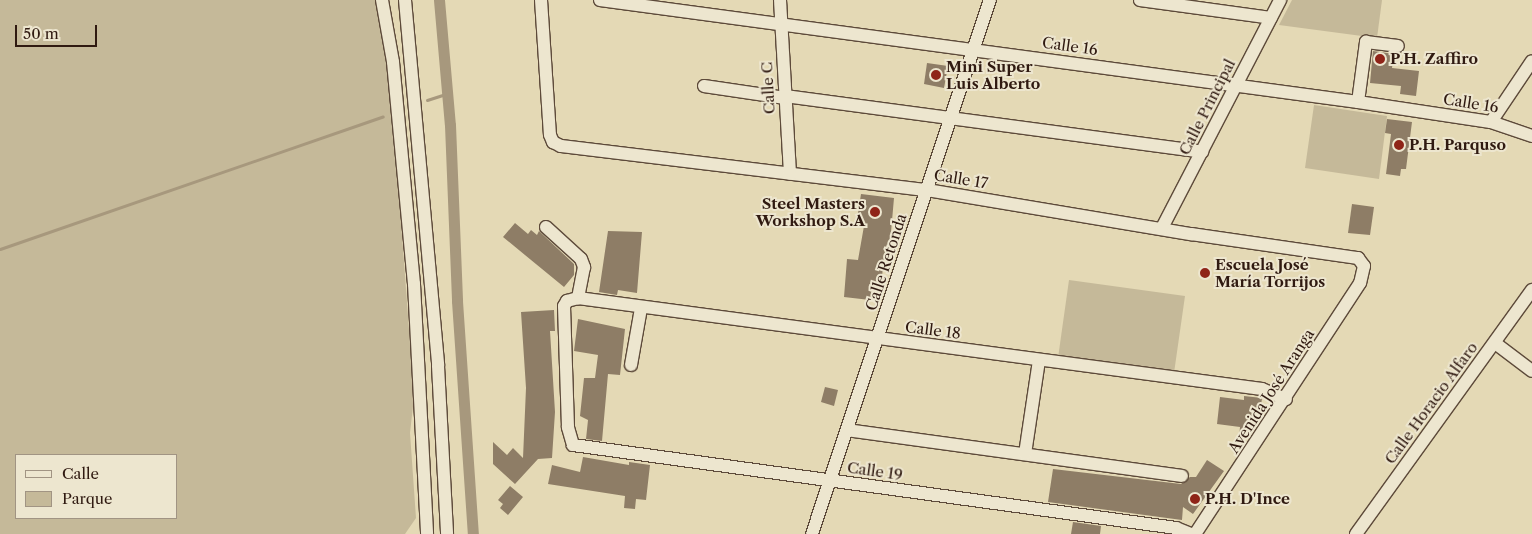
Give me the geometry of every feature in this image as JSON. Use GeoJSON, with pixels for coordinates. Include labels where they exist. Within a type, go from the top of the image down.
{"type":"FeatureCollection","features":[{"type":"Feature","properties":{"kind":"street"},"geometry":{"type":"LineString","coordinates":[[382,0],[393,62],[420,370],[427,534]]}},
{"type":"Feature","properties":{"kind":"street"},"geometry":{"type":"LineString","coordinates":[[404,0],[438,366],[447,532]]}},
{"type":"Feature","properties":{"kind":"street","name":"Calle 17"},"geometry":{"type":"LineString","coordinates":[[541,0],[553,142],[790,174],[927,190],[1162,228],[1353,256],[1362,262]]}},
{"type":"Feature","properties":{"kind":"street","name":"Calle 16"},"geometry":{"type":"LineString","coordinates":[[600,0],[1358,102],[1491,122],[1532,136]]}},
{"type":"Feature","properties":{"kind":"street","name":"Calle C"},"geometry":{"type":"LineString","coordinates":[[780,0],[790,174]]}},
{"type":"Feature","properties":{"kind":"street","name":"Calle Retonda"},"geometry":{"type":"LineString","coordinates":[[812,534],[990,0]]}},
{"type":"Feature","properties":{"kind":"street"},"geometry":{"type":"LineString","coordinates":[[1140,0],[1271,18]]}},
{"type":"Feature","properties":{"kind":"street","name":"Calle Principal"},"geometry":{"type":"LineString","coordinates":[[1162,228],[1280,0]]}},
{"type":"Feature","properties":{"kind":"street"},"geometry":{"type":"LineString","coordinates":[[1358,102],[1366,42],[1398,46]]}},
{"type":"Feature","properties":{"kind":"street"},"geometry":{"type":"LineString","coordinates":[[1491,122],[1532,61]]}},
{"type":"Feature","properties":{"kind":"street"},"geometry":{"type":"LineString","coordinates":[[704,86],[1202,152]]}},
{"type":"Feature","properties":{"kind":"street"},"geometry":{"type":"LineString","coordinates":[[546,227],[581,259],[584,267],[576,299]]}},
{"type":"Feature","properties":{"kind":"street","name":"Avenida José Aranga"},"geometry":{"type":"LineString","coordinates":[[1196,534],[1286,399],[1360,283],[1364,270],[1362,262]]}},
{"type":"Feature","properties":{"kind":"street","name":"Calle Horacio Alfaro"},"geometry":{"type":"LineString","coordinates":[[1356,534],[1532,290]]}},
{"type":"Feature","properties":{"kind":"street","name":"Calle 18"},"geometry":{"type":"LineString","coordinates":[[576,299],[1262,389],[1286,399]]}},
{"type":"Feature","properties":{"kind":"street","name":"Calle 19"},"geometry":{"type":"LineString","coordinates":[[576,299],[564,306],[568,427],[572,445],[586,449],[1176,528],[1191,534]]}},
{"type":"Feature","properties":{"kind":"street"},"geometry":{"type":"LineString","coordinates":[[631,365],[641,308]]}},
{"type":"Feature","properties":{"kind":"street"},"geometry":{"type":"LineString","coordinates":[[1495,343],[1532,371]]}},
{"type":"Feature","properties":{"kind":"street"},"geometry":{"type":"LineString","coordinates":[[1025,454],[1039,360]]}},
{"type":"Feature","properties":{"kind":"street"},"geometry":{"type":"LineString","coordinates":[[848,430],[1182,476]]}},
{"type":"Feature","properties":{"kind":"green space"},"geometry":{"type":"Polygon","coordinates":[[[0,0],[379,0],[394,127],[414,397],[410,433],[416,518],[405,534],[0,534],[0,0]]]}},
{"type":"Feature","properties":{"kind":"green space"},"geometry":{"type":"Polygon","coordinates":[[[1292,0],[1382,0],[1377,38],[1279,25],[1292,0]]]}},
{"type":"Feature","properties":{"kind":"green space"},"geometry":{"type":"Polygon","coordinates":[[[1314,105],[1387,116],[1379,179],[1305,168],[1314,105]]]}},
{"type":"Feature","properties":{"kind":"green space"},"geometry":{"type":"Polygon","coordinates":[[[1069,280],[1185,296],[1174,373],[1058,358],[1069,280]]]}},
{"type":"Feature","properties":{"kind":"building"},"geometry":{"type":"Polygon","coordinates":[[[1373,51],[1394,54],[1392,68],[1419,71],[1416,96],[1400,94],[1401,86],[1370,83],[1373,51]]]}},
{"type":"Feature","properties":{"kind":"building","name":"Mini Super Luis Alberto"},"geometry":{"type":"Polygon","coordinates":[[[927,63],[948,66],[944,88],[924,84],[927,63]]]}},
{"type":"Feature","properties":{"kind":"building","name":"P.H. Parquso"},"geometry":{"type":"Polygon","coordinates":[[[1387,119],[1412,122],[1406,169],[1401,169],[1400,176],[1386,174],[1391,134],[1385,133],[1387,119]]]}},
{"type":"Feature","properties":{"kind":"building"},"geometry":{"type":"Polygon","coordinates":[[[861,194],[894,198],[889,255],[885,254],[881,283],[873,282],[870,300],[844,297],[847,259],[858,260],[864,226],[856,226],[861,194]]]}},
{"type":"Feature","properties":{"kind":"building"},"geometry":{"type":"Polygon","coordinates":[[[1352,204],[1374,207],[1370,235],[1348,233],[1352,204]]]}},
{"type":"Feature","properties":{"kind":"building"},"geometry":{"type":"Polygon","coordinates":[[[515,223],[528,234],[531,230],[537,235],[539,231],[574,264],[574,275],[564,287],[503,237],[515,223]]]}},
{"type":"Feature","properties":{"kind":"building"},"geometry":{"type":"Polygon","coordinates":[[[608,231],[642,232],[637,293],[618,290],[617,295],[599,292],[608,231]]]}},
{"type":"Feature","properties":{"kind":"building"},"geometry":{"type":"Polygon","coordinates":[[[554,310],[555,331],[550,331],[555,412],[552,458],[538,459],[515,484],[493,464],[493,442],[507,455],[513,448],[523,458],[526,388],[521,312],[554,310]]]}},
{"type":"Feature","properties":{"kind":"building"},"geometry":{"type":"Polygon","coordinates":[[[578,319],[625,329],[620,375],[608,374],[602,441],[586,439],[588,420],[580,416],[584,378],[595,378],[598,355],[574,351],[578,319]]]}},
{"type":"Feature","properties":{"kind":"building"},"geometry":{"type":"Polygon","coordinates":[[[825,387],[838,390],[834,406],[821,402],[825,387]]]}},
{"type":"Feature","properties":{"kind":"building"},"geometry":{"type":"Polygon","coordinates":[[[1244,396],[1262,398],[1259,422],[1248,439],[1239,438],[1240,427],[1217,424],[1220,397],[1244,400],[1244,396]]]}},
{"type":"Feature","properties":{"kind":"building"},"geometry":{"type":"Polygon","coordinates":[[[583,457],[629,465],[629,462],[650,465],[646,500],[636,499],[635,509],[624,508],[625,496],[548,484],[552,465],[580,472],[583,457]]]}},
{"type":"Feature","properties":{"kind":"building"},"geometry":{"type":"Polygon","coordinates":[[[1207,460],[1224,471],[1193,514],[1183,507],[1182,520],[1048,502],[1053,469],[1181,484],[1190,477],[1196,477],[1207,460]]]}},
{"type":"Feature","properties":{"kind":"building"},"geometry":{"type":"Polygon","coordinates":[[[510,486],[523,497],[508,515],[500,508],[503,504],[498,500],[510,486]]]}},
{"type":"Feature","properties":{"kind":"building"},"geometry":{"type":"Polygon","coordinates":[[[1073,522],[1101,526],[1100,534],[1071,534],[1073,522]]]}},
{"type":"Feature","properties":{"kind":"waterway"},"geometry":{"type":"LineString","coordinates":[[439,0],[450,125],[457,301],[473,534]]}},
{"type":"Feature","properties":{"kind":"waterway"},"geometry":{"type":"LineString","coordinates":[[427,100],[448,93]]}},
{"type":"Feature","properties":{"kind":"waterway"},"geometry":{"type":"LineString","coordinates":[[0,249],[383,116]]}},
{"type":"Feature","properties":{"kind":"place","name":"P.H. Zaffiro"},"geometry":{"type":"Point","coordinates":[1380,59]}},
{"type":"Feature","properties":{"kind":"place","name":"Mini Super Luis Alberto"},"geometry":{"type":"Point","coordinates":[936,75]}},
{"type":"Feature","properties":{"kind":"place","name":"P.H. Parquso"},"geometry":{"type":"Point","coordinates":[1399,145]}},
{"type":"Feature","properties":{"kind":"place","name":"Steel Masters Workshop S.A"},"geometry":{"type":"Point","coordinates":[875,212]}},
{"type":"Feature","properties":{"kind":"place","name":"Escuela José María Torrijos"},"geometry":{"type":"Point","coordinates":[1205,273]}},
{"type":"Feature","properties":{"kind":"place","name":"P.H. D'Ince"},"geometry":{"type":"Point","coordinates":[1195,499]}}]}
